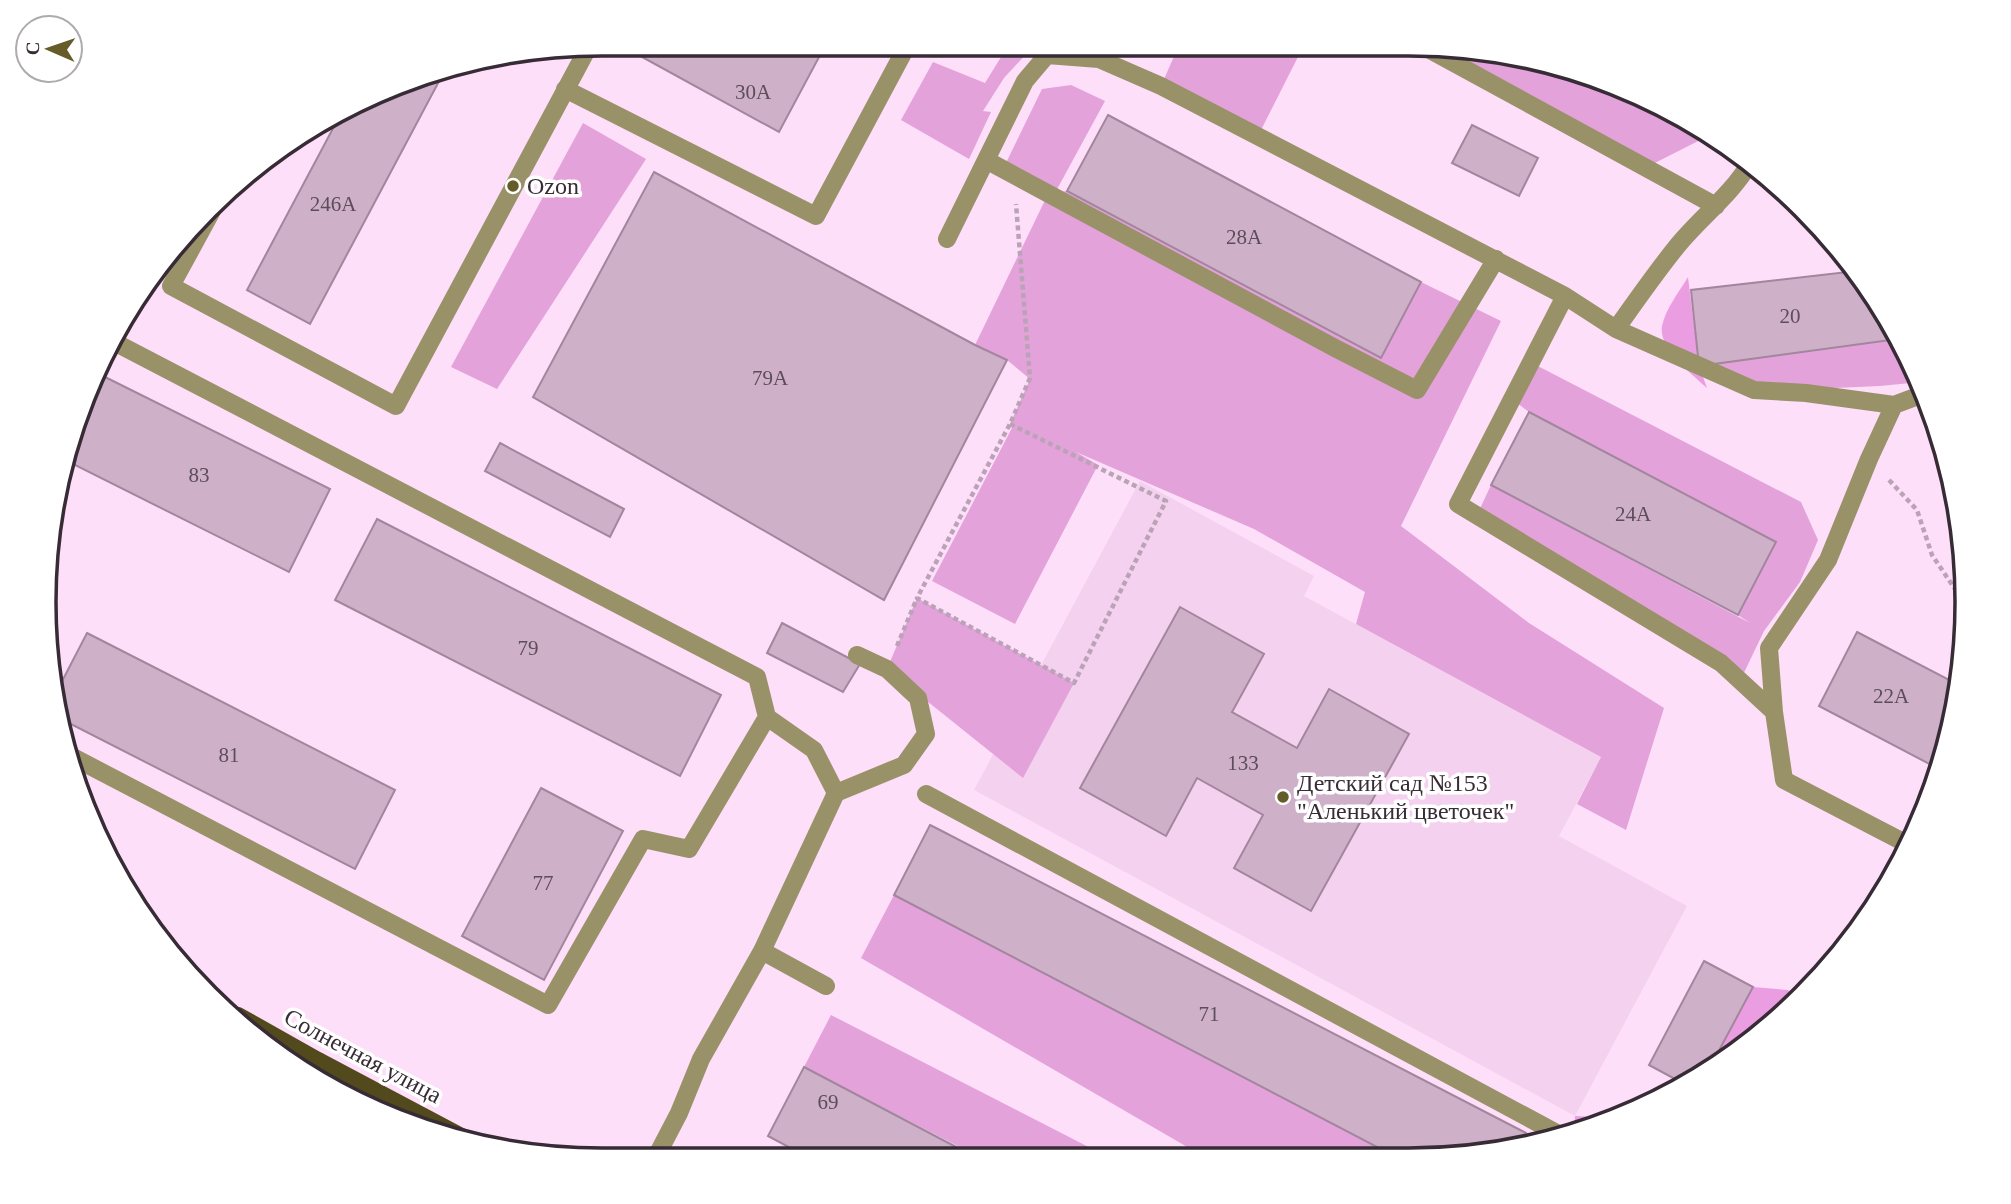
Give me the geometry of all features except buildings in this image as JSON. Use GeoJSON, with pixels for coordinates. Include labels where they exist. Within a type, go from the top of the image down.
{"type":"FeatureCollection","features":[{"type":"Feature","properties":{"kind":"main road","name":"Солнечная улица"},"geometry":{"type":"LineString","coordinates":[[326,1073],[410,1113]]}},
{"type":"Feature","properties":{"kind":"lane"},"geometry":{"type":"LineString","coordinates":[[565,89],[816,216],[902,56]]}},
{"type":"Feature","properties":{"kind":"lane"},"geometry":{"type":"LineString","coordinates":[[947,239],[1025,81],[1046,56]]}},
{"type":"Feature","properties":{"kind":"lane"},"geometry":{"type":"LineString","coordinates":[[1060,56],[1099,59],[1161,86],[1566,296],[1616,329],[1754,390],[1806,393],[1894,405],[1915,397]]}},
{"type":"Feature","properties":{"kind":"lane"},"geometry":{"type":"LineString","coordinates":[[200,232],[171,286],[396,406],[583,57]]}},
{"type":"Feature","properties":{"kind":"lane"},"geometry":{"type":"LineString","coordinates":[[1443,57],[1716,206]]}},
{"type":"Feature","properties":{"kind":"lane"},"geometry":{"type":"LineString","coordinates":[[986,160],[1417,390],[1496,259]]}},
{"type":"Feature","properties":{"kind":"lane"},"geometry":{"type":"LineString","coordinates":[[1616,329],[1678,245],[1745,172]]}},
{"type":"Feature","properties":{"kind":"lane"},"geometry":{"type":"LineString","coordinates":[[1566,296],[1458,504],[1721,663],[1774,712]]}},
{"type":"Feature","properties":{"kind":"lane"},"geometry":{"type":"LineString","coordinates":[[121,344],[757,677],[767,717],[814,750],[836,793]]}},
{"type":"Feature","properties":{"kind":"lane"},"geometry":{"type":"LineString","coordinates":[[1894,405],[1828,560],[1769,648],[1774,712],[1784,780],[1900,840]]}},
{"type":"Feature","properties":{"kind":"lane"},"geometry":{"type":"LineString","coordinates":[[661,1148],[680,1113],[701,1059],[762,951],[836,793],[904,765],[926,734],[918,698],[887,668],[857,655]]}},
{"type":"Feature","properties":{"kind":"lane"},"geometry":{"type":"LineString","coordinates":[[80,761],[548,1006],[643,839],[689,849],[767,717]]}},
{"type":"Feature","properties":{"kind":"lane"},"geometry":{"type":"LineString","coordinates":[[926,794],[1549,1129]]}},
{"type":"Feature","properties":{"kind":"lane"},"geometry":{"type":"LineString","coordinates":[[762,951],[826,986]]}},
{"type":"Feature","properties":{"kind":"path"},"geometry":{"type":"LineString","coordinates":[[887,668],[917,598],[1010,424],[1030,379],[1013,175]]}},
{"type":"Feature","properties":{"kind":"path"},"geometry":{"type":"LineString","coordinates":[[917,598],[1074,683],[1167,502],[1010,424]]}},
{"type":"Feature","properties":{"kind":"path"},"geometry":{"type":"LineString","coordinates":[[1869,459],[1917,510],[1933,555],[1955,590]]}},
{"type":"Feature","properties":{"kind":"shaded area"},"geometry":{"type":"Polygon","coordinates":[[[1002,56],[1024,56],[1004,78],[983,111],[991,112],[969,159],[901,120],[933,62],[985,83],[1002,56]]]}},
{"type":"Feature","properties":{"kind":"shaded area"},"geometry":{"type":"Polygon","coordinates":[[[1174,56],[1298,56],[1258,136],[1161,86],[1174,56]]]}},
{"type":"Feature","properties":{"kind":"shaded area"},"geometry":{"type":"Polygon","coordinates":[[[1444,57],[1516,66],[1585,85],[1650,112],[1700,140],[1645,168],[1444,57]]]}},
{"type":"Feature","properties":{"kind":"shaded area"},"geometry":{"type":"Polygon","coordinates":[[[1071,85],[1105,101],[1055,193],[1067,191],[1381,357],[1421,282],[1501,321],[1401,526],[1529,623],[1664,708],[1626,830],[1577,804],[1601,757],[1356,624],[1365,592],[1254,529],[1076,452],[1098,465],[1015,624],[932,581],[1013,426],[1010,424],[1030,379],[1007,360],[975,345],[1048,194],[1003,169],[1042,89],[1071,85]]]}},
{"type":"Feature","properties":{"kind":"shaded area"},"geometry":{"type":"Polygon","coordinates":[[[583,123],[646,159],[497,389],[451,367],[583,123]]]}},
{"type":"Feature","properties":{"kind":"shaded area"},"geometry":{"type":"Polygon","coordinates":[[[1688,277],[1699,366],[1707,388],[1677,360],[1662,334],[1666,313],[1688,277]]]}},
{"type":"Feature","properties":{"kind":"shaded area"},"geometry":{"type":"Polygon","coordinates":[[[1888,340],[1909,383],[1764,391],[1699,366],[1888,340]]]}},
{"type":"Feature","properties":{"kind":"shaded area"},"geometry":{"type":"Polygon","coordinates":[[[1532,363],[1801,502],[1818,540],[1800,582],[1764,631],[1740,681],[1477,515],[1491,485],[1750,623],[1738,615],[1776,542],[1529,412],[1513,400],[1532,363]]]}},
{"type":"Feature","properties":{"kind":"shaded area","name":"Детский сад №153 \"Аленький цветочек\""},"geometry":{"type":"Polygon","coordinates":[[[1140,481],[1314,576],[1304,596],[1601,757],[1559,836],[1687,906],[1575,1116],[974,790],[1140,481]]]}},
{"type":"Feature","properties":{"kind":"shaded area"},"geometry":{"type":"Polygon","coordinates":[[[917,598],[1074,683],[1023,778],[887,669],[917,598]]]}},
{"type":"Feature","properties":{"kind":"shaded area"},"geometry":{"type":"Polygon","coordinates":[[[894,895],[1379,1148],[1189,1148],[861,958],[894,895]]]}},
{"type":"Feature","properties":{"kind":"shaded area"},"geometry":{"type":"Polygon","coordinates":[[[1753,987],[1788,990],[1790,993],[1769,1013],[1719,1051],[1753,987]]]}},
{"type":"Feature","properties":{"kind":"shaded area"},"geometry":{"type":"Polygon","coordinates":[[[831,1015],[1091,1148],[962,1148],[804,1067],[831,1015]]]}},
{"type":"Feature","properties":{"kind":"shaded area"},"geometry":{"type":"Polygon","coordinates":[[[1575,1116],[1591,1117],[1585,1119],[1575,1122],[1575,1116]]]}},
{"type":"Feature","properties":{"kind":"place","name":"Ozon"},"geometry":{"type":"Point","coordinates":[513,186]}},
{"type":"Feature","properties":{"kind":"place","name":"Детский сад №153 \"Аленький цветочек\""},"geometry":{"type":"Point","coordinates":[1283,797]}}]}
